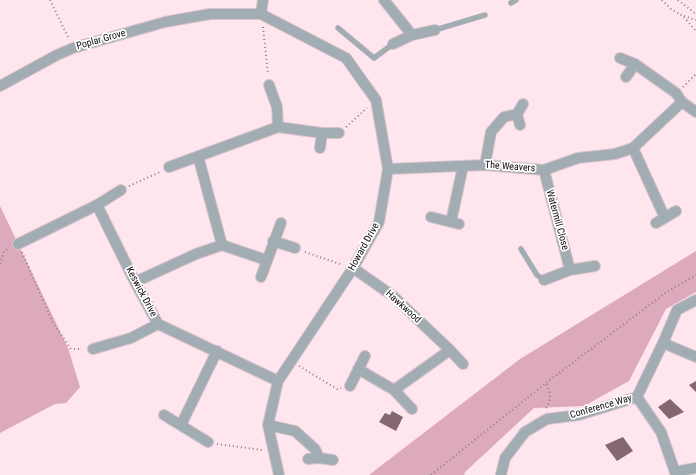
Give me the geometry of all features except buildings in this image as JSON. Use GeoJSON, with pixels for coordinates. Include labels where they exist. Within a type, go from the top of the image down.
{"type":"FeatureCollection","features":[{"type":"Feature","properties":{"kind":"street"},"geometry":{"type":"LineString","coordinates":[[261,14],[264,0]]}},
{"type":"Feature","properties":{"kind":"street"},"geometry":{"type":"LineString","coordinates":[[384,0],[412,35]]}},
{"type":"Feature","properties":{"kind":"street","name":"Poplar Grove"},"geometry":{"type":"LineString","coordinates":[[0,86],[56,54],[73,48],[165,22],[210,14]]}},
{"type":"Feature","properties":{"kind":"street","name":"Howard Drive"},"geometry":{"type":"LineString","coordinates":[[210,14],[261,14],[346,58],[376,100],[388,169],[379,222],[353,268],[278,381],[268,425],[279,475]]}},
{"type":"Feature","properties":{"kind":"street"},"geometry":{"type":"LineString","coordinates":[[393,44],[412,35],[436,30]]}},
{"type":"Feature","properties":{"kind":"street"},"geometry":{"type":"LineString","coordinates":[[620,58],[635,64],[676,93],[682,102],[696,112]]}},
{"type":"Feature","properties":{"kind":"street"},"geometry":{"type":"LineString","coordinates":[[626,77],[635,64]]}},
{"type":"Feature","properties":{"kind":"street"},"geometry":{"type":"LineString","coordinates":[[269,85],[277,106],[278,127]]}},
{"type":"Feature","properties":{"kind":"street","name":"The Weavers"},"geometry":{"type":"LineString","coordinates":[[388,169],[484,165],[544,170],[578,158],[615,154],[633,148],[682,102]]}},
{"type":"Feature","properties":{"kind":"street"},"geometry":{"type":"LineString","coordinates":[[484,165],[491,132],[504,117],[517,114],[523,104]]}},
{"type":"Feature","properties":{"kind":"street"},"geometry":{"type":"LineString","coordinates":[[517,114],[520,125]]}},
{"type":"Feature","properties":{"kind":"street"},"geometry":{"type":"LineString","coordinates":[[168,167],[278,127],[322,133],[339,133]]}},
{"type":"Feature","properties":{"kind":"street"},"geometry":{"type":"LineString","coordinates":[[320,148],[322,133]]}},
{"type":"Feature","properties":{"kind":"street"},"geometry":{"type":"LineString","coordinates":[[633,148],[661,221],[676,210]]}},
{"type":"Feature","properties":{"kind":"street"},"geometry":{"type":"LineString","coordinates":[[198,156],[222,245]]}},
{"type":"Feature","properties":{"kind":"street"},"geometry":{"type":"LineString","coordinates":[[431,217],[455,223],[462,166]]}},
{"type":"Feature","properties":{"kind":"street","name":"Watermill Close"},"geometry":{"type":"LineString","coordinates":[[544,170],[570,270]]}},
{"type":"Feature","properties":{"kind":"street"},"geometry":{"type":"LineString","coordinates":[[18,244],[97,205],[121,190]]}},
{"type":"Feature","properties":{"kind":"street","name":"Keswick Drive"},"geometry":{"type":"LineString","coordinates":[[97,205],[135,282],[158,324],[278,381]]}},
{"type":"Feature","properties":{"kind":"street"},"geometry":{"type":"LineString","coordinates":[[261,277],[266,260],[281,223]]}},
{"type":"Feature","properties":{"kind":"street"},"geometry":{"type":"LineString","coordinates":[[274,241],[295,248]]}},
{"type":"Feature","properties":{"kind":"street"},"geometry":{"type":"LineString","coordinates":[[135,282],[196,254],[222,245],[266,260]]}},
{"type":"Feature","properties":{"kind":"street"},"geometry":{"type":"LineString","coordinates":[[544,280],[570,270],[595,266]]}},
{"type":"Feature","properties":{"kind":"street","name":"Hawkwood"},"geometry":{"type":"LineString","coordinates":[[353,268],[393,296],[463,364]]}},
{"type":"Feature","properties":{"kind":"street","name":"Conference Way"},"geometry":{"type":"LineString","coordinates":[[501,475],[505,458],[525,432],[547,419],[579,415],[637,397],[677,310],[696,300]]}},
{"type":"Feature","properties":{"kind":"street"},"geometry":{"type":"LineString","coordinates":[[93,349],[131,338],[158,324]]}},
{"type":"Feature","properties":{"kind":"street"},"geometry":{"type":"LineString","coordinates":[[663,343],[696,357]]}},
{"type":"Feature","properties":{"kind":"street"},"geometry":{"type":"LineString","coordinates":[[394,390],[450,350]]}},
{"type":"Feature","properties":{"kind":"street"},"geometry":{"type":"LineString","coordinates":[[181,425],[217,351]]}},
{"type":"Feature","properties":{"kind":"street"},"geometry":{"type":"LineString","coordinates":[[350,386],[365,356]]}},
{"type":"Feature","properties":{"kind":"street"},"geometry":{"type":"LineString","coordinates":[[358,369],[394,390],[412,409]]}},
{"type":"Feature","properties":{"kind":"street"},"geometry":{"type":"LineString","coordinates":[[637,397],[661,432],[675,473],[696,468]]}},
{"type":"Feature","properties":{"kind":"street"},"geometry":{"type":"LineString","coordinates":[[164,415],[208,442]]}},
{"type":"Feature","properties":{"kind":"street"},"geometry":{"type":"LineString","coordinates":[[268,425],[295,430],[315,449],[319,458]]}},
{"type":"Feature","properties":{"kind":"street"},"geometry":{"type":"LineString","coordinates":[[308,458],[333,460]]}},
{"type":"Feature","properties":{"kind":"lane"},"geometry":{"type":"LineString","coordinates":[[436,30],[485,15]]}},
{"type":"Feature","properties":{"kind":"lane"},"geometry":{"type":"LineString","coordinates":[[338,28],[374,58],[393,44]]}},
{"type":"Feature","properties":{"kind":"lane"},"geometry":{"type":"LineString","coordinates":[[521,249],[537,275],[544,280]]}},
{"type":"Feature","properties":{"kind":"path"},"geometry":{"type":"LineString","coordinates":[[50,0],[73,48]]}},
{"type":"Feature","properties":{"kind":"path"},"geometry":{"type":"LineString","coordinates":[[662,0],[672,10],[683,16],[696,20]]}},
{"type":"Feature","properties":{"kind":"path"},"geometry":{"type":"LineString","coordinates":[[678,0],[696,14]]}},
{"type":"Feature","properties":{"kind":"path"},"geometry":{"type":"LineString","coordinates":[[261,14],[269,85]]}},
{"type":"Feature","properties":{"kind":"path"},"geometry":{"type":"LineString","coordinates":[[683,16],[696,31]]}},
{"type":"Feature","properties":{"kind":"path"},"geometry":{"type":"LineString","coordinates":[[676,93],[696,74]]}},
{"type":"Feature","properties":{"kind":"path"},"geometry":{"type":"LineString","coordinates":[[339,133],[376,100]]}},
{"type":"Feature","properties":{"kind":"path"},"geometry":{"type":"LineString","coordinates":[[121,190],[168,167]]}},
{"type":"Feature","properties":{"kind":"path"},"geometry":{"type":"LineString","coordinates":[[0,264],[4,251],[18,244],[53,323],[66,342],[71,349],[93,349]]}},
{"type":"Feature","properties":{"kind":"path"},"geometry":{"type":"LineString","coordinates":[[295,248],[353,268]]}},
{"type":"Feature","properties":{"kind":"path"},"geometry":{"type":"LineString","coordinates":[[431,475],[546,383],[668,290],[696,275]]}},
{"type":"Feature","properties":{"kind":"path"},"geometry":{"type":"LineString","coordinates":[[292,362],[337,389],[350,386]]}},
{"type":"Feature","properties":{"kind":"path"},"geometry":{"type":"LineString","coordinates":[[545,409],[549,404],[550,392],[546,383]]}},
{"type":"Feature","properties":{"kind":"path"},"geometry":{"type":"LineString","coordinates":[[208,442],[274,452]]}},
{"type":"Feature","properties":{"kind":"shaded area"},"geometry":{"type":"Polygon","coordinates":[[[0,206],[68,348],[80,387],[66,403],[55,404],[0,433],[0,206]]]}},
{"type":"Feature","properties":{"kind":"shaded area"},"geometry":{"type":"Polygon","coordinates":[[[696,251],[696,292],[666,309],[629,381],[584,406],[534,408],[465,472],[464,475],[369,475],[520,359],[696,251]]]}}]}
